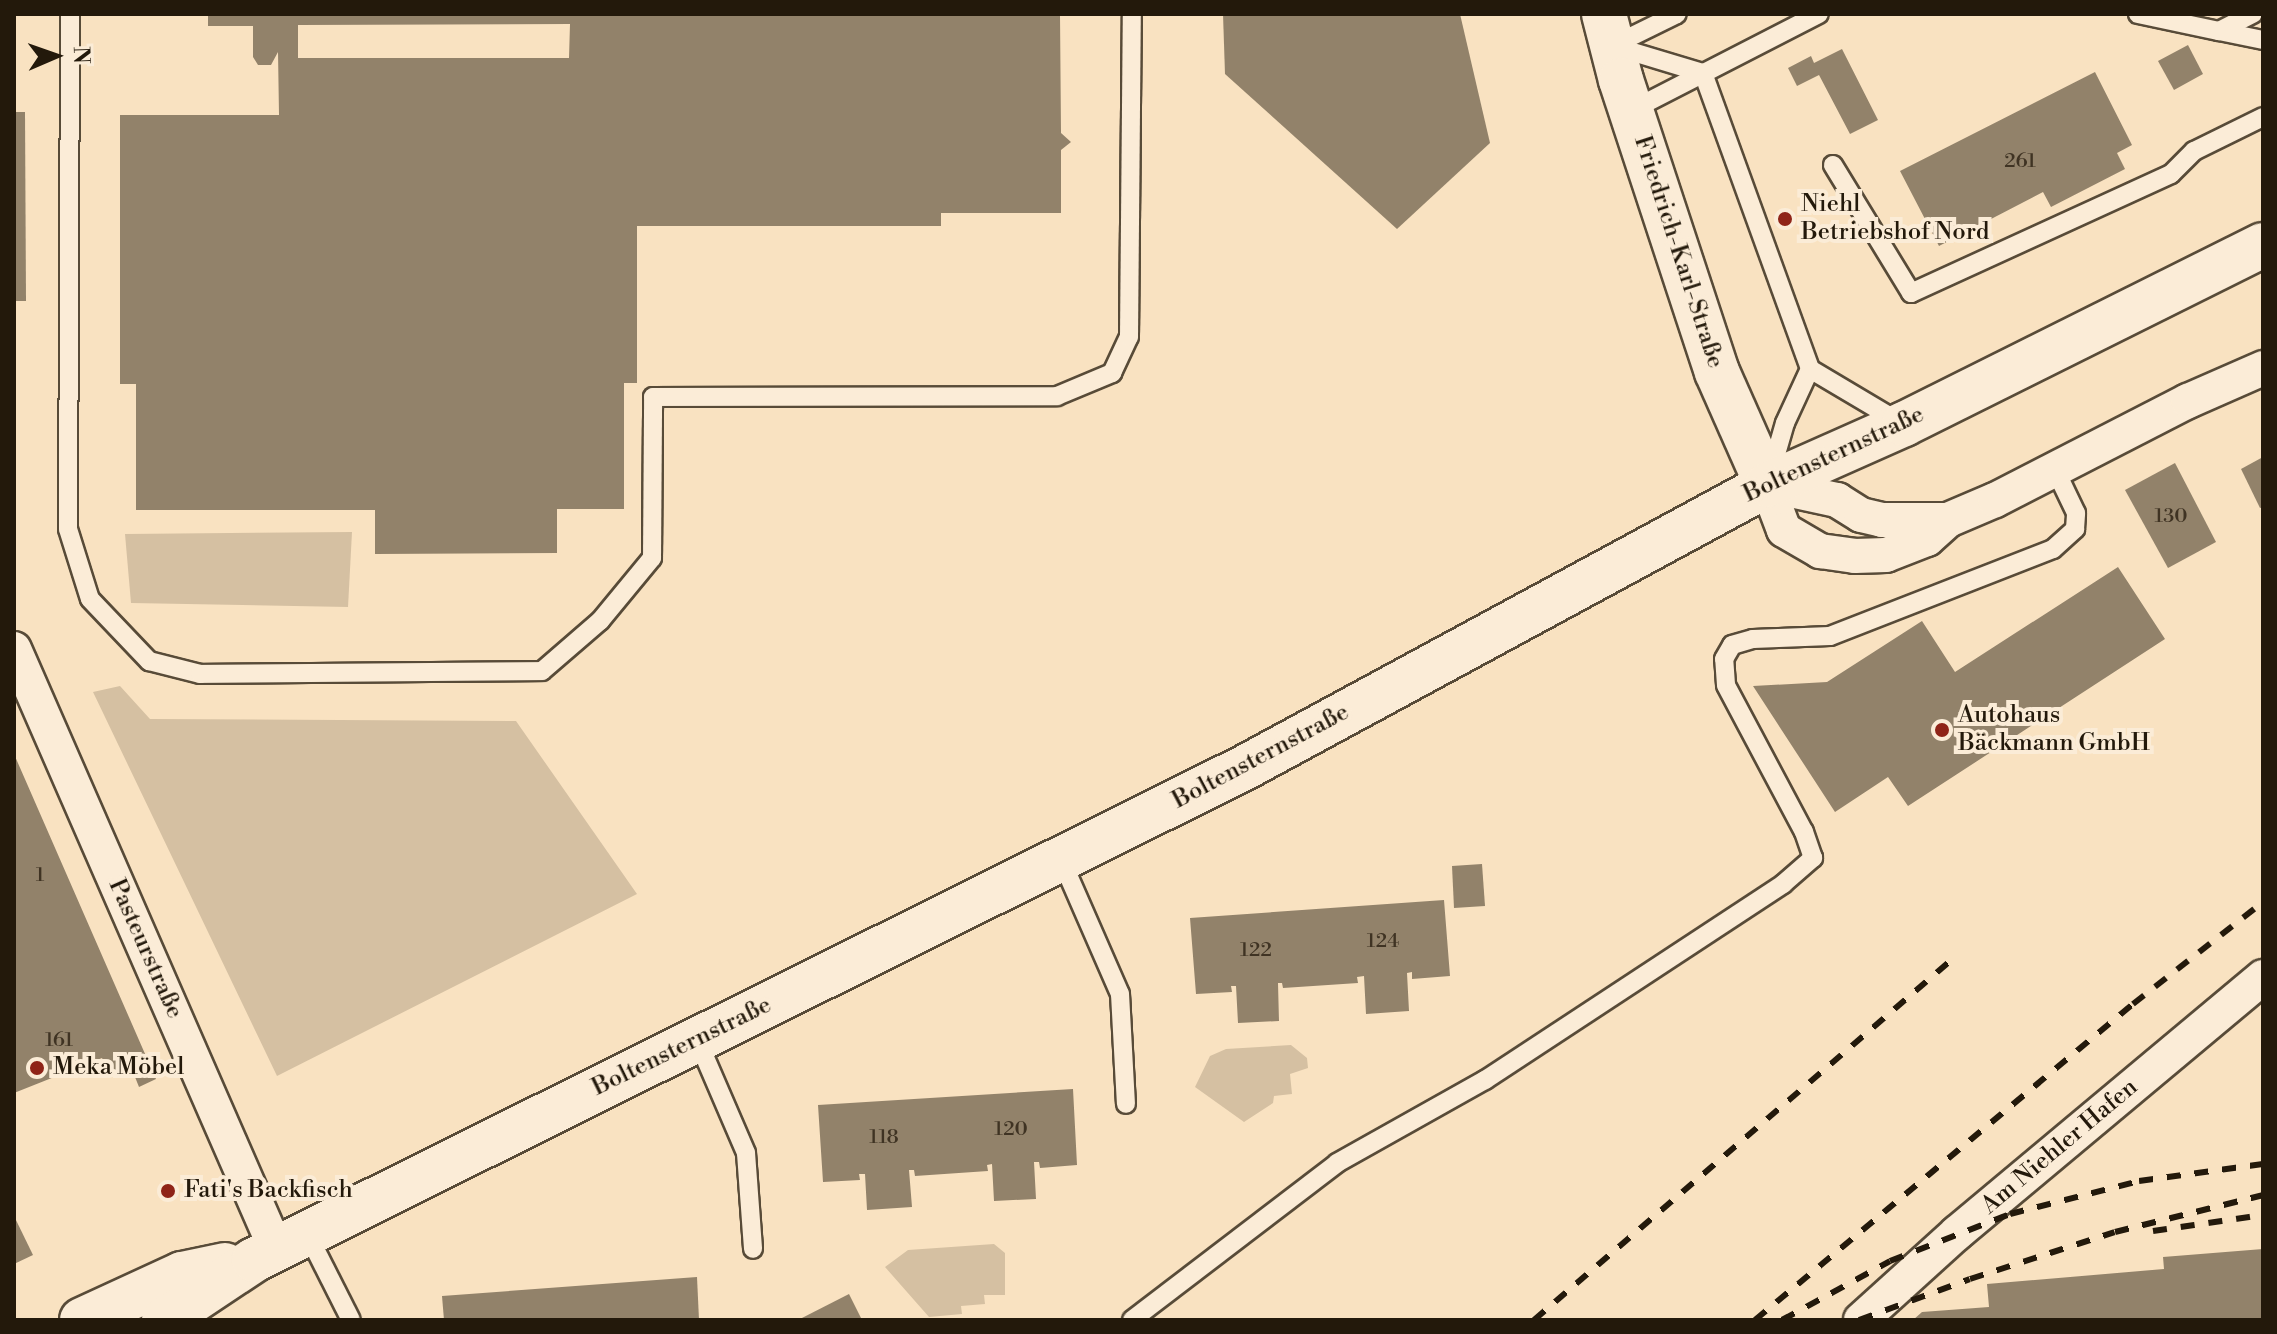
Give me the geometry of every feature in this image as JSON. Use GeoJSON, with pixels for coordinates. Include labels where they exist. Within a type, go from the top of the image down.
{"type":"FeatureCollection","features":[{"type":"Feature","properties":{"kind":"main road","name":"Friedrich-Karl-Straße"},"geometry":{"type":"LineString","coordinates":[[1608,30],[1717,372],[1767,485]]}},
{"type":"Feature","properties":{"kind":"main road","name":"Boltensternstraße"},"geometry":{"type":"LineString","coordinates":[[164,1320],[279,1247],[1244,768],[1767,485],[1904,424],[2263,245]]}},
{"type":"Feature","properties":{"kind":"main road","name":"Boltensternstraße"},"geometry":{"type":"LineString","coordinates":[[82,1320],[182,1274],[279,1247]]}},
{"type":"Feature","properties":{"kind":"street"},"geometry":{"type":"LineString","coordinates":[[1767,485],[1784,530],[1820,551],[1855,556],[1886,555],[1927,539],[1948,520],[2188,401],[2263,368]]}},
{"type":"Feature","properties":{"kind":"street"},"geometry":{"type":"LineString","coordinates":[[1767,485],[1837,500],[1861,515],[1882,520],[1948,520]]}},
{"type":"Feature","properties":{"kind":"street","name":"Pasteurstraße"},"geometry":{"type":"LineString","coordinates":[[14,649],[279,1247]]}},
{"type":"Feature","properties":{"kind":"street","name":"Am Niehler Hafen"},"geometry":{"type":"LineString","coordinates":[[1861,1320],[1957,1233],[2263,977]]}},
{"type":"Feature","properties":{"kind":"lane"},"geometry":{"type":"LineString","coordinates":[[70,14],[68,529],[90,599],[149,661],[200,674],[542,671],[600,621],[652,558],[653,397],[1057,396],[1112,373],[1129,337],[1132,14]]}},
{"type":"Feature","properties":{"kind":"lane"},"geometry":{"type":"LineString","coordinates":[[1608,30],[1677,14]]}},
{"type":"Feature","properties":{"kind":"lane"},"geometry":{"type":"LineString","coordinates":[[1632,110],[1819,14]]}},
{"type":"Feature","properties":{"kind":"lane"},"geometry":{"type":"LineString","coordinates":[[2138,14],[2209,24],[2263,40]]}},
{"type":"Feature","properties":{"kind":"lane"},"geometry":{"type":"LineString","coordinates":[[2209,24],[2253,14]]}},
{"type":"Feature","properties":{"kind":"lane"},"geometry":{"type":"LineString","coordinates":[[1608,30],[1703,73],[1810,369],[1904,424]]}},
{"type":"Feature","properties":{"kind":"lane"},"geometry":{"type":"LineString","coordinates":[[1833,165],[1911,293],[2051,232],[2171,174],[2194,151],[2263,117]]}},
{"type":"Feature","properties":{"kind":"lane"},"geometry":{"type":"LineString","coordinates":[[1767,485],[1785,423],[1810,369]]}},
{"type":"Feature","properties":{"kind":"lane"},"geometry":{"type":"LineString","coordinates":[[1132,1320],[1337,1163],[1498,1071],[1783,884],[1813,858],[1804,832],[1726,685],[1724,659],[1732,645],[1753,639],[1830,636],[2053,549],[2075,529],[2076,513],[2055,469]]}},
{"type":"Feature","properties":{"kind":"lane"},"geometry":{"type":"LineString","coordinates":[[1061,859],[1120,994],[1126,1104]]}},
{"type":"Feature","properties":{"kind":"lane"},"geometry":{"type":"LineString","coordinates":[[697,1039],[746,1153],[753,1249]]}},
{"type":"Feature","properties":{"kind":"lane"},"geometry":{"type":"LineString","coordinates":[[279,1247],[351,1320]]}},
{"type":"Feature","properties":{"kind":"shaded area"},"geometry":{"type":"Polygon","coordinates":[[[352,532],[348,607],[131,603],[125,534],[352,532]]]}},
{"type":"Feature","properties":{"kind":"shaded area"},"geometry":{"type":"Polygon","coordinates":[[[120,686],[150,719],[516,721],[637,894],[277,1076],[93,692],[120,686]]]}},
{"type":"Feature","properties":{"kind":"shaded area"},"geometry":{"type":"Polygon","coordinates":[[[1291,1045],[1307,1058],[1308,1068],[1290,1074],[1292,1094],[1274,1096],[1273,1103],[1244,1122],[1195,1087],[1210,1056],[1226,1049],[1291,1045]]]}},
{"type":"Feature","properties":{"kind":"shaded area"},"geometry":{"type":"Polygon","coordinates":[[[994,1244],[1005,1253],[1005,1295],[984,1295],[985,1304],[961,1306],[962,1314],[929,1317],[885,1267],[908,1250],[994,1244]]]}},
{"type":"Feature","properties":{"kind":"building"},"geometry":{"type":"Polygon","coordinates":[[[208,14],[1060,14],[1061,133],[1071,142],[1061,150],[1061,213],[941,213],[941,226],[637,226],[637,383],[624,383],[624,509],[557,509],[557,553],[375,554],[375,510],[136,510],[136,384],[120,384],[120,115],[279,115],[278,52],[271,65],[258,65],[253,57],[253,26],[208,26],[208,14]],[[570,24],[298,25],[298,58],[569,58],[570,24]]]}},
{"type":"Feature","properties":{"kind":"building"},"geometry":{"type":"Polygon","coordinates":[[[1223,14],[1460,14],[1490,143],[1397,229],[1225,74],[1223,14]]]}},
{"type":"Feature","properties":{"kind":"building"},"geometry":{"type":"Polygon","coordinates":[[[2188,45],[2203,74],[2174,90],[2158,61],[2188,45]]]}},
{"type":"Feature","properties":{"kind":"building"},"geometry":{"type":"Polygon","coordinates":[[[1842,49],[1878,120],[1850,134],[1819,75],[1797,86],[1788,68],[1811,56],[1814,63],[1842,49]]]}},
{"type":"Feature","properties":{"kind":"building"},"geometry":{"type":"Polygon","coordinates":[[[2095,72],[2132,145],[2117,153],[2125,169],[2051,207],[2043,192],[1939,246],[1900,171],[2095,72]]]}},
{"type":"Feature","properties":{"kind":"building"},"geometry":{"type":"Polygon","coordinates":[[[14,112],[25,112],[26,301],[14,301],[14,112]]]}},
{"type":"Feature","properties":{"kind":"building"},"geometry":{"type":"Polygon","coordinates":[[[2263,457],[2263,507],[2260,508],[2241,469],[2263,457]]]}},
{"type":"Feature","properties":{"kind":"building"},"geometry":{"type":"Polygon","coordinates":[[[2175,463],[2216,542],[2168,568],[2125,490],[2175,463]]]}},
{"type":"Feature","properties":{"kind":"building","name":"Autohaus Bäckmann GmbH"},"geometry":{"type":"Polygon","coordinates":[[[2118,567],[2165,639],[1908,806],[1888,777],[1835,812],[1753,686],[1827,682],[1922,621],[1955,672],[2118,567]]]}},
{"type":"Feature","properties":{"kind":"building"},"geometry":{"type":"Polygon","coordinates":[[[14,754],[156,1079],[139,1087],[131,1067],[110,1076],[102,1058],[14,1093],[14,754]]]}},
{"type":"Feature","properties":{"kind":"building"},"geometry":{"type":"Polygon","coordinates":[[[1482,864],[1485,906],[1454,908],[1452,866],[1482,864]]]}},
{"type":"Feature","properties":{"kind":"building"},"geometry":{"type":"Polygon","coordinates":[[[1444,900],[1450,976],[1412,979],[1412,972],[1407,973],[1409,1011],[1366,1014],[1364,976],[1357,977],[1358,983],[1283,988],[1282,983],[1278,983],[1279,1021],[1238,1023],[1236,986],[1231,986],[1232,992],[1196,994],[1190,918],[1444,900]]]}},
{"type":"Feature","properties":{"kind":"building"},"geometry":{"type":"Polygon","coordinates":[[[1073,1089],[1077,1165],[1040,1168],[1039,1162],[1034,1162],[1036,1199],[994,1201],[992,1164],[987,1165],[988,1171],[915,1176],[914,1170],[909,1170],[912,1207],[867,1210],[865,1174],[859,1174],[860,1180],[823,1182],[818,1105],[1073,1089]]]}},
{"type":"Feature","properties":{"kind":"building"},"geometry":{"type":"Polygon","coordinates":[[[14,1216],[33,1255],[14,1264],[14,1216]]]}},
{"type":"Feature","properties":{"kind":"building"},"geometry":{"type":"Polygon","coordinates":[[[2263,1249],[2263,1320],[1913,1320],[1922,1312],[1989,1307],[1987,1284],[2164,1269],[2163,1257],[2263,1249]]]}},
{"type":"Feature","properties":{"kind":"building"},"geometry":{"type":"Polygon","coordinates":[[[697,1277],[699,1320],[444,1320],[442,1296],[697,1277]]]}},
{"type":"Feature","properties":{"kind":"building"},"geometry":{"type":"Polygon","coordinates":[[[849,1294],[862,1320],[798,1320],[849,1294]]]}},
{"type":"Feature","properties":{"kind":"railway"},"geometry":{"type":"LineString","coordinates":[[1755,1320],[2133,1004],[2263,902]]}},
{"type":"Feature","properties":{"kind":"railway"},"geometry":{"type":"LineString","coordinates":[[1534,1320],[1949,962]]}},
{"type":"Feature","properties":{"kind":"railway"},"geometry":{"type":"LineString","coordinates":[[1782,1320],[1890,1261],[2010,1214],[2139,1181],[2263,1164]]}},
{"type":"Feature","properties":{"kind":"railway"},"geometry":{"type":"LineString","coordinates":[[1859,1320],[1970,1279],[2115,1232],[2263,1195]]}},
{"type":"Feature","properties":{"kind":"railway"},"geometry":{"type":"LineString","coordinates":[[2153,1231],[2263,1215]]}},
{"type":"Feature","properties":{"kind":"place","name":"Niehl Betriebshof Nord"},"geometry":{"type":"Point","coordinates":[1785,219]}},
{"type":"Feature","properties":{"kind":"place","name":"Autohaus Bäckmann GmbH"},"geometry":{"type":"Point","coordinates":[1942,730]}},
{"type":"Feature","properties":{"kind":"place","name":"Meka Möbel"},"geometry":{"type":"Point","coordinates":[37,1068]}},
{"type":"Feature","properties":{"kind":"place","name":"Fati's Backfisch"},"geometry":{"type":"Point","coordinates":[168,1191]}}]}
